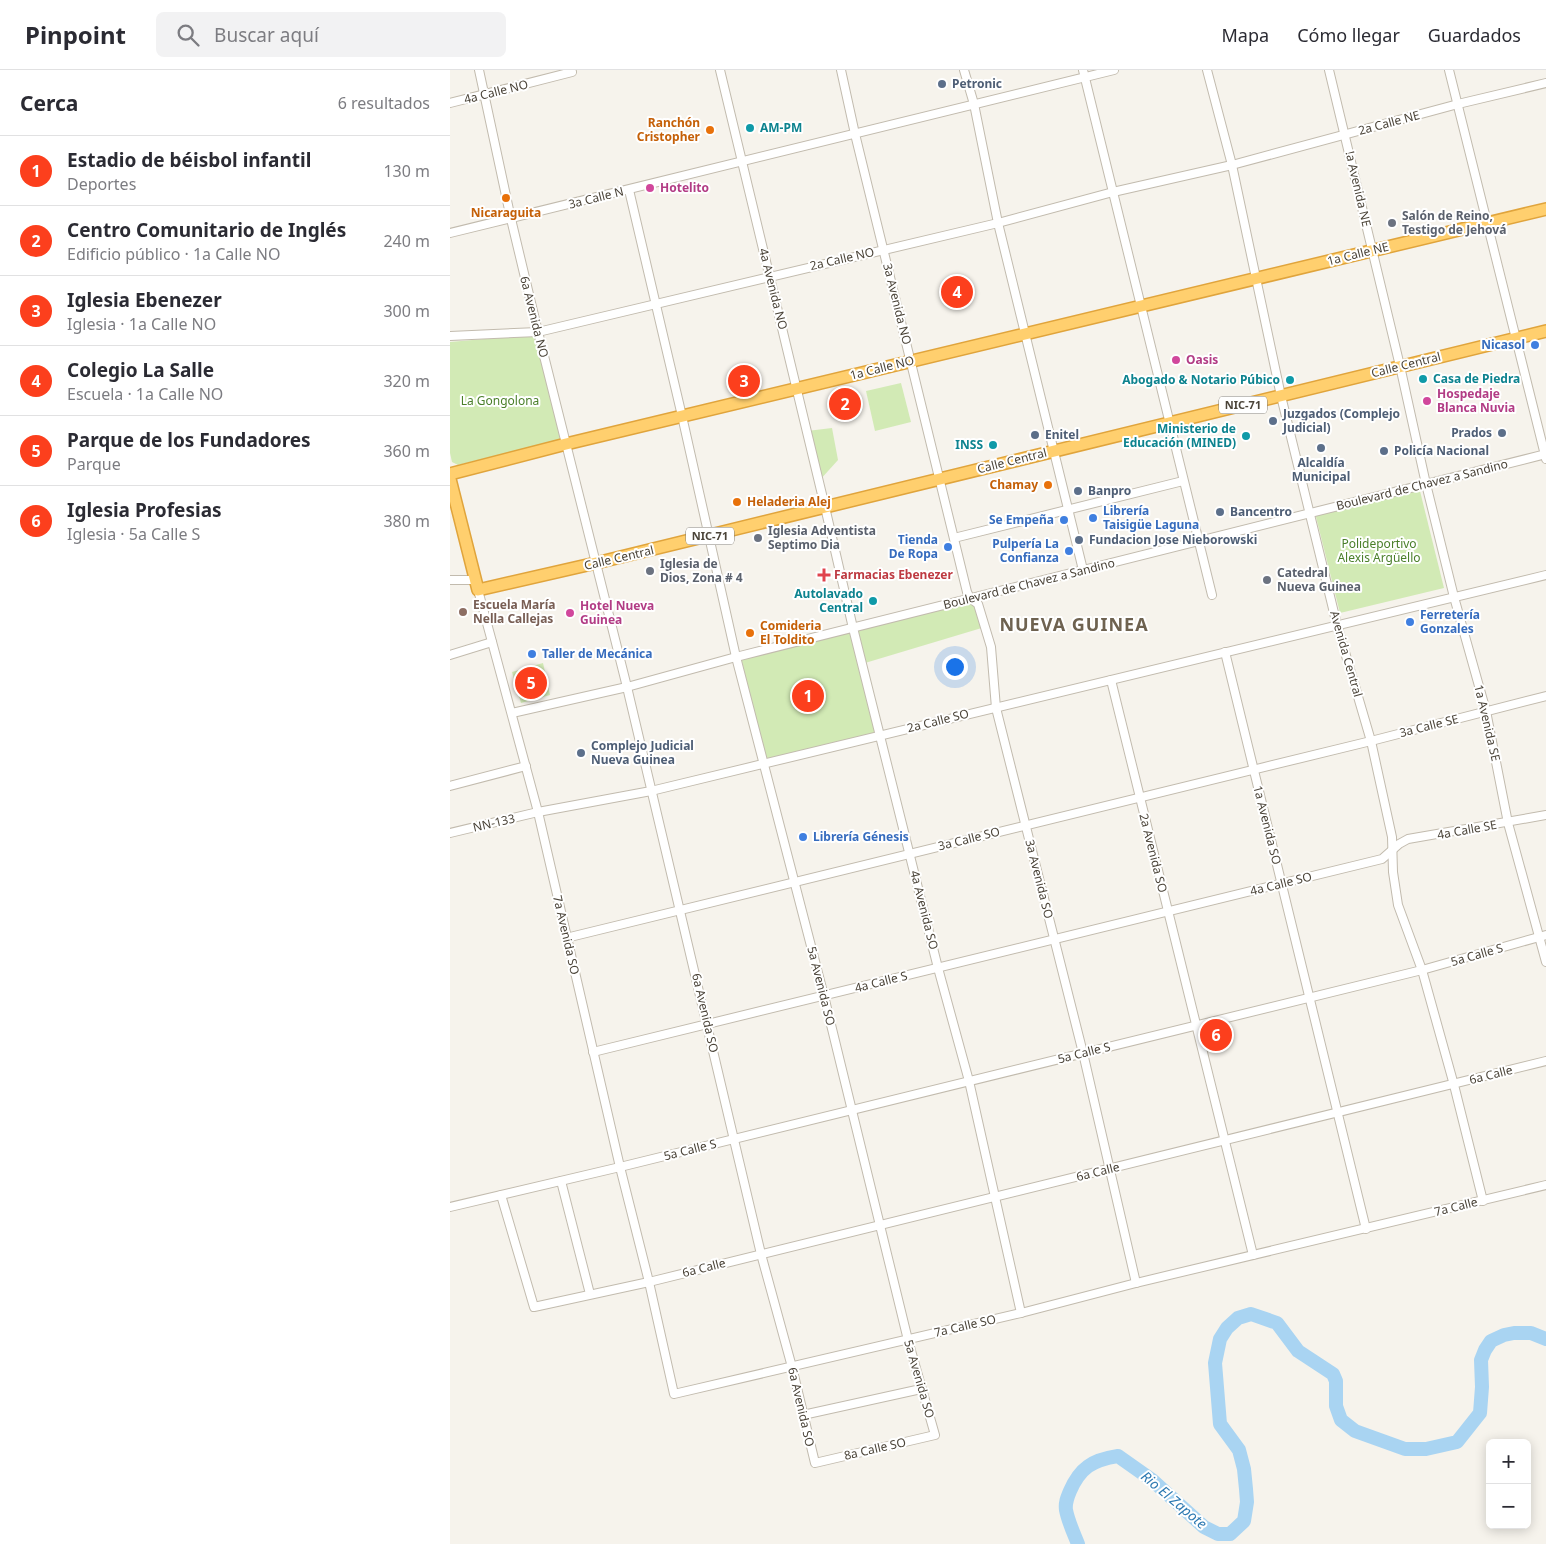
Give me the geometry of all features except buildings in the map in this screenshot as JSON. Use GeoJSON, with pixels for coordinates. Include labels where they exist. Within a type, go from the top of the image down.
{"type":"FeatureCollection","features":[{"type":"Feature","properties":{"kind":"highway","name":"1a Calle NE"},"geometry":{"type":"LineString","coordinates":[[1257,279],[1546,210]]}},
{"type":"Feature","properties":{"kind":"highway","name":"1a Calle NO"},"geometry":{"type":"LineString","coordinates":[[450,474],[566,444],[1257,279]]}},
{"type":"Feature","properties":{"kind":"highway","name":"Calle Central"},"geometry":{"type":"LineString","coordinates":[[477,585],[596,563],[1546,331]]}},
{"type":"Feature","properties":{"kind":"highway"},"geometry":{"type":"LineString","coordinates":[[450,479],[477,585]]}},
{"type":"Feature","properties":{"kind":"street","name":"6a Avenida NO"},"geometry":{"type":"LineString","coordinates":[[479,70],[511,219],[596,563]]}},
{"type":"Feature","properties":{"kind":"street","name":"4a Avenida NO"},"geometry":{"type":"LineString","coordinates":[[720,70],[825,507]]}},
{"type":"Feature","properties":{"kind":"street","name":"3a Avenida NO"},"geometry":{"type":"LineString","coordinates":[[841,70],[940,479]]}},
{"type":"Feature","properties":{"kind":"street"},"geometry":{"type":"LineString","coordinates":[[964,70],[974,104],[998,223],[1084,570]]}},
{"type":"Feature","properties":{"kind":"street","name":"3a Calle N"},"geometry":{"type":"LineString","coordinates":[[450,233],[855,134],[1084,74],[1114,70]]}},
{"type":"Feature","properties":{"kind":"street","name":"Avenida Central"},"geometry":{"type":"LineString","coordinates":[[1207,70],[1232,165],[1281,396],[1337,625],[1371,741],[1392,837],[1393,872],[1398,905],[1422,970],[1454,1084],[1483,1200]]}},
{"type":"Feature","properties":{"kind":"street","name":"!a Avenida NE"},"geometry":{"type":"LineString","coordinates":[[1329,70],[1400,366],[1426,484]]}},
{"type":"Feature","properties":{"kind":"street"},"geometry":{"type":"LineString","coordinates":[[1450,70],[1515,338],[1546,456]]}},
{"type":"Feature","properties":{"kind":"street","name":"4a Calle NO"},"geometry":{"type":"LineString","coordinates":[[450,103],[572,72]]}},
{"type":"Feature","properties":{"kind":"street"},"geometry":{"type":"LineString","coordinates":[[1084,74],[1212,595]]}},
{"type":"Feature","properties":{"kind":"street","name":"2a Calle NE"},"geometry":{"type":"LineString","coordinates":[[1232,165],[1458,104],[1546,83]]}},
{"type":"Feature","properties":{"kind":"street","name":"2a Calle NO"},"geometry":{"type":"LineString","coordinates":[[450,336],[538,332],[998,223],[1112,192],[1232,165]]}},
{"type":"Feature","properties":{"kind":"street","name":"5a Avenida SO"},"geometry":{"type":"LineString","coordinates":[[629,190],[736,657],[824,996],[908,1340],[935,1436]]}},
{"type":"Feature","properties":{"kind":"street","name":"Boulevard de Chavez a Sandino"},"geometry":{"type":"LineString","coordinates":[[512,713],[627,687],[736,657],[970,598],[1426,484],[1546,456]]}},
{"type":"Feature","properties":{"kind":"street","name":"3a Avenida SO"},"geometry":{"type":"LineString","coordinates":[[940,479],[967,592],[970,598],[978,604],[991,647],[996,708],[1083,1053],[1136,1282]]}},
{"type":"Feature","properties":{"kind":"street"},"geometry":{"type":"LineString","coordinates":[[954,538],[1183,481]]}},
{"type":"Feature","properties":{"kind":"street","name":"1a Avenida SE"},"geometry":{"type":"LineString","coordinates":[[1426,484],[1454,597],[1486,711],[1508,823],[1543,936],[1546,962]]}},
{"type":"Feature","properties":{"kind":"street","name":"4a Avenida SO"},"geometry":{"type":"LineString","coordinates":[[825,507],[909,854],[969,1081],[1021,1313]]}},
{"type":"Feature","properties":{"kind":"street","name":"6a Avenida SO"},"geometry":{"type":"LineString","coordinates":[[596,563],[708,1024],[761,1254],[792,1367],[815,1463]]}},
{"type":"Feature","properties":{"kind":"street","name":"2a Calle SO"},"geometry":{"type":"LineString","coordinates":[[538,812],[650,791],[1546,575]]}},
{"type":"Feature","properties":{"kind":"street"},"geometry":{"type":"LineString","coordinates":[[450,580],[477,585]]}},
{"type":"Feature","properties":{"kind":"street","name":"7a Avenida SO"},"geometry":{"type":"LineString","coordinates":[[477,585],[538,812],[620,1167],[649,1282]]}},
{"type":"Feature","properties":{"kind":"street"},"geometry":{"type":"LineString","coordinates":[[450,655],[492,642]]}},
{"type":"Feature","properties":{"kind":"street","name":"1a Avenida SO"},"geometry":{"type":"LineString","coordinates":[[1225,652],[1366,1229]]}},
{"type":"Feature","properties":{"kind":"street","name":"2a Avenida SO"},"geometry":{"type":"LineString","coordinates":[[1111,680],[1253,1255]]}},
{"type":"Feature","properties":{"kind":"street","name":"3a Calle SE"},"geometry":{"type":"LineString","coordinates":[[1371,741],[1546,696]]}},
{"type":"Feature","properties":{"kind":"street","name":"3a Calle SO"},"geometry":{"type":"LineString","coordinates":[[566,938],[1371,741]]}},
{"type":"Feature","properties":{"kind":"street"},"geometry":{"type":"LineString","coordinates":[[450,786],[526,766]]}},
{"type":"Feature","properties":{"kind":"street","name":"NN-133"},"geometry":{"type":"LineString","coordinates":[[450,833],[538,812]]}},
{"type":"Feature","properties":{"kind":"street","name":"4a Calle SE"},"geometry":{"type":"LineString","coordinates":[[1392,851],[1399,844],[1408,840],[1546,815]]}},
{"type":"Feature","properties":{"kind":"street","name":"4a Calle SO"},"geometry":{"type":"LineString","coordinates":[[1168,911],[1382,859],[1392,851]]}},
{"type":"Feature","properties":{"kind":"street","name":"4a Calle S"},"geometry":{"type":"LineString","coordinates":[[593,1052],[1168,911]]}},
{"type":"Feature","properties":{"kind":"street","name":"5a Calle S"},"geometry":{"type":"LineString","coordinates":[[450,1207],[1310,998],[1422,970],[1543,936]]}},
{"type":"Feature","properties":{"kind":"street","name":"6a Calle"},"geometry":{"type":"LineString","coordinates":[[501,1195],[534,1307],[649,1282],[1546,1061]]}},
{"type":"Feature","properties":{"kind":"street"},"geometry":{"type":"LineString","coordinates":[[561,1181],[590,1294]]}},
{"type":"Feature","properties":{"kind":"street","name":"7a Calle"},"geometry":{"type":"LineString","coordinates":[[1366,1229],[1546,1185]]}},
{"type":"Feature","properties":{"kind":"street","name":"7a Calle SO"},"geometry":{"type":"LineString","coordinates":[[649,1282],[674,1394],[1021,1313],[1136,1282],[1366,1229]]}},
{"type":"Feature","properties":{"kind":"street"},"geometry":{"type":"LineString","coordinates":[[803,1415],[921,1389]]}},
{"type":"Feature","properties":{"kind":"street","name":"8a Calle SO"},"geometry":{"type":"LineString","coordinates":[[815,1463],[935,1436]]}},
{"type":"Feature","properties":{"kind":"green space","name":"La Gongolona"},"geometry":{"type":"Polygon","coordinates":[[[529,335],[535,339],[561,434],[560,440],[458,465],[452,462],[450,453],[450,342],[529,335]]]}},
{"type":"Feature","properties":{"kind":"green space"},"geometry":{"type":"Polygon","coordinates":[[[901,383],[911,422],[875,431],[866,391],[901,383]]]}},
{"type":"Feature","properties":{"kind":"green space"},"geometry":{"type":"Polygon","coordinates":[[[832,428],[838,460],[819,481],[807,431],[832,428]]]}},
{"type":"Feature","properties":{"kind":"green space","name":"Polideportivo Alexis Argüello"},"geometry":{"type":"Polygon","coordinates":[[[1419,487],[1444,588],[1340,613],[1315,513],[1419,487]]]}},
{"type":"Feature","properties":{"kind":"green space"},"geometry":{"type":"Polygon","coordinates":[[[967,602],[974,604],[985,627],[865,663],[857,629],[967,602]]]}},
{"type":"Feature","properties":{"kind":"green space"},"geometry":{"type":"Polygon","coordinates":[[[850,632],[876,733],[766,759],[741,658],[850,632]]]}},
{"type":"Feature","properties":{"kind":"green space"},"geometry":{"type":"Polygon","coordinates":[[[543,663],[550,695],[521,703],[512,672],[543,663]]]}},
{"type":"Feature","properties":{"kind":"waterway","name":"Rio El Zapote"},"geometry":{"type":"LineString","coordinates":[[1078,1544],[1066,1510],[1066,1500],[1070,1491],[1078,1476],[1088,1466],[1101,1460],[1118,1456],[1152,1480],[1204,1527],[1218,1534],[1230,1534],[1244,1521],[1247,1502],[1244,1469],[1239,1450],[1220,1424],[1215,1363],[1220,1339],[1227,1328],[1238,1318],[1251,1314],[1277,1323],[1298,1351],[1333,1374],[1336,1381],[1336,1406],[1341,1420],[1355,1431],[1405,1449],[1426,1449],[1457,1442],[1480,1413],[1482,1387],[1481,1360],[1491,1341],[1514,1333],[1531,1333],[1546,1339]]}},
{"type":"Feature","properties":{"kind":"place","name":"Petronic"},"geometry":{"type":"Point","coordinates":[942,84]}},
{"type":"Feature","properties":{"kind":"place","name":"AM-PM"},"geometry":{"type":"Point","coordinates":[750,128]}},
{"type":"Feature","properties":{"kind":"place","name":"Ranchón Cristopher"},"geometry":{"type":"Point","coordinates":[710,130]}},
{"type":"Feature","properties":{"kind":"place","name":"Hotelito"},"geometry":{"type":"Point","coordinates":[650,188]}},
{"type":"Feature","properties":{"kind":"place","name":"Nicaraguita"},"geometry":{"type":"Point","coordinates":[506,198]}},
{"type":"Feature","properties":{"kind":"place","name":"Salón de Reino, Testigo de Jehová"},"geometry":{"type":"Point","coordinates":[1392,223]}},
{"type":"Feature","properties":{"kind":"place","name":"Colegio La Salle"},"geometry":{"type":"Point","coordinates":[957,292]}},
{"type":"Feature","properties":{"kind":"place","name":"Nicasol"},"geometry":{"type":"Point","coordinates":[1535,345]}},
{"type":"Feature","properties":{"kind":"place","name":"Oasis"},"geometry":{"type":"Point","coordinates":[1176,360]}},
{"type":"Feature","properties":{"kind":"place","name":"Casa de Piedra"},"geometry":{"type":"Point","coordinates":[1423,379]}},
{"type":"Feature","properties":{"kind":"place","name":"Abogado & Notario Púbico"},"geometry":{"type":"Point","coordinates":[1290,380]}},
{"type":"Feature","properties":{"kind":"place","name":"Iglesia Ebenezer"},"geometry":{"type":"Point","coordinates":[744,381]}},
{"type":"Feature","properties":{"kind":"place","name":"Hospedaje Blanca Nuvia"},"geometry":{"type":"Point","coordinates":[1427,401]}},
{"type":"Feature","properties":{"kind":"place","name":"Centro Comunitario de Inglés"},"geometry":{"type":"Point","coordinates":[845,404]}},
{"type":"Feature","properties":{"kind":"place","name":"Juzgados (Complejo Judicial)"},"geometry":{"type":"Point","coordinates":[1273,421]}},
{"type":"Feature","properties":{"kind":"place","name":"Prados"},"geometry":{"type":"Point","coordinates":[1502,433]}},
{"type":"Feature","properties":{"kind":"place","name":"Enitel"},"geometry":{"type":"Point","coordinates":[1035,435]}},
{"type":"Feature","properties":{"kind":"place","name":"Ministerio de Educación (MINED)"},"geometry":{"type":"Point","coordinates":[1246,436]}},
{"type":"Feature","properties":{"kind":"place","name":"INSS"},"geometry":{"type":"Point","coordinates":[993,445]}},
{"type":"Feature","properties":{"kind":"place","name":"Alcaldía Municipal"},"geometry":{"type":"Point","coordinates":[1321,448]}},
{"type":"Feature","properties":{"kind":"place","name":"Policía Nacional"},"geometry":{"type":"Point","coordinates":[1384,451]}},
{"type":"Feature","properties":{"kind":"place","name":"Chamay"},"geometry":{"type":"Point","coordinates":[1048,485]}},
{"type":"Feature","properties":{"kind":"place","name":"Banpro"},"geometry":{"type":"Point","coordinates":[1078,491]}},
{"type":"Feature","properties":{"kind":"place","name":"Heladeria Alej"},"geometry":{"type":"Point","coordinates":[737,502]}},
{"type":"Feature","properties":{"kind":"place","name":"Bancentro"},"geometry":{"type":"Point","coordinates":[1220,512]}},
{"type":"Feature","properties":{"kind":"place","name":"Librería Taisigüe Laguna"},"geometry":{"type":"Point","coordinates":[1093,518]}},
{"type":"Feature","properties":{"kind":"place","name":"Se Empeña"},"geometry":{"type":"Point","coordinates":[1064,520]}},
{"type":"Feature","properties":{"kind":"place","name":"Iglesia Adventista Septimo Dia"},"geometry":{"type":"Point","coordinates":[758,538]}},
{"type":"Feature","properties":{"kind":"place","name":"Fundacion Jose Nieborowski"},"geometry":{"type":"Point","coordinates":[1079,540]}},
{"type":"Feature","properties":{"kind":"place","name":"Tienda De Ropa"},"geometry":{"type":"Point","coordinates":[948,547]}},
{"type":"Feature","properties":{"kind":"place","name":"Pulpería La Confianza"},"geometry":{"type":"Point","coordinates":[1069,551]}},
{"type":"Feature","properties":{"kind":"place","name":"Iglesia de Dios, Zona # 4"},"geometry":{"type":"Point","coordinates":[650,571]}},
{"type":"Feature","properties":{"kind":"place","name":"Farmacias Ebenezer"},"geometry":{"type":"Point","coordinates":[824,575]}},
{"type":"Feature","properties":{"kind":"place","name":"Catedral Nueva Guinea"},"geometry":{"type":"Point","coordinates":[1267,580]}},
{"type":"Feature","properties":{"kind":"place","name":"Autolavado Central"},"geometry":{"type":"Point","coordinates":[873,601]}},
{"type":"Feature","properties":{"kind":"place","name":"Escuela María Nella Callejas"},"geometry":{"type":"Point","coordinates":[463,612]}},
{"type":"Feature","properties":{"kind":"place","name":"Hotel Nueva Guinea"},"geometry":{"type":"Point","coordinates":[570,613]}},
{"type":"Feature","properties":{"kind":"place","name":"Ferretería Gonzales"},"geometry":{"type":"Point","coordinates":[1410,622]}},
{"type":"Feature","properties":{"kind":"place","name":"Comideria El Toldito"},"geometry":{"type":"Point","coordinates":[750,633]}},
{"type":"Feature","properties":{"kind":"place","name":"Taller de Mecánica"},"geometry":{"type":"Point","coordinates":[532,654]}},
{"type":"Feature","properties":{"kind":"place","name":"Parque de los Fundadores"},"geometry":{"type":"Point","coordinates":[531,683]}},
{"type":"Feature","properties":{"kind":"place","name":"Estadio de béisbol infantil"},"geometry":{"type":"Point","coordinates":[808,696]}},
{"type":"Feature","properties":{"kind":"place","name":"Complejo Judicial Nueva Guinea"},"geometry":{"type":"Point","coordinates":[581,753]}},
{"type":"Feature","properties":{"kind":"place","name":"Librería Génesis"},"geometry":{"type":"Point","coordinates":[803,837]}},
{"type":"Feature","properties":{"kind":"place","name":"Iglesia Profesias"},"geometry":{"type":"Point","coordinates":[1216,1035]}},
{"type":"Feature","properties":{"kind":"district","name":"NUEVA GUINEA"},"geometry":{"type":"Point","coordinates":[1074,625]}}]}
